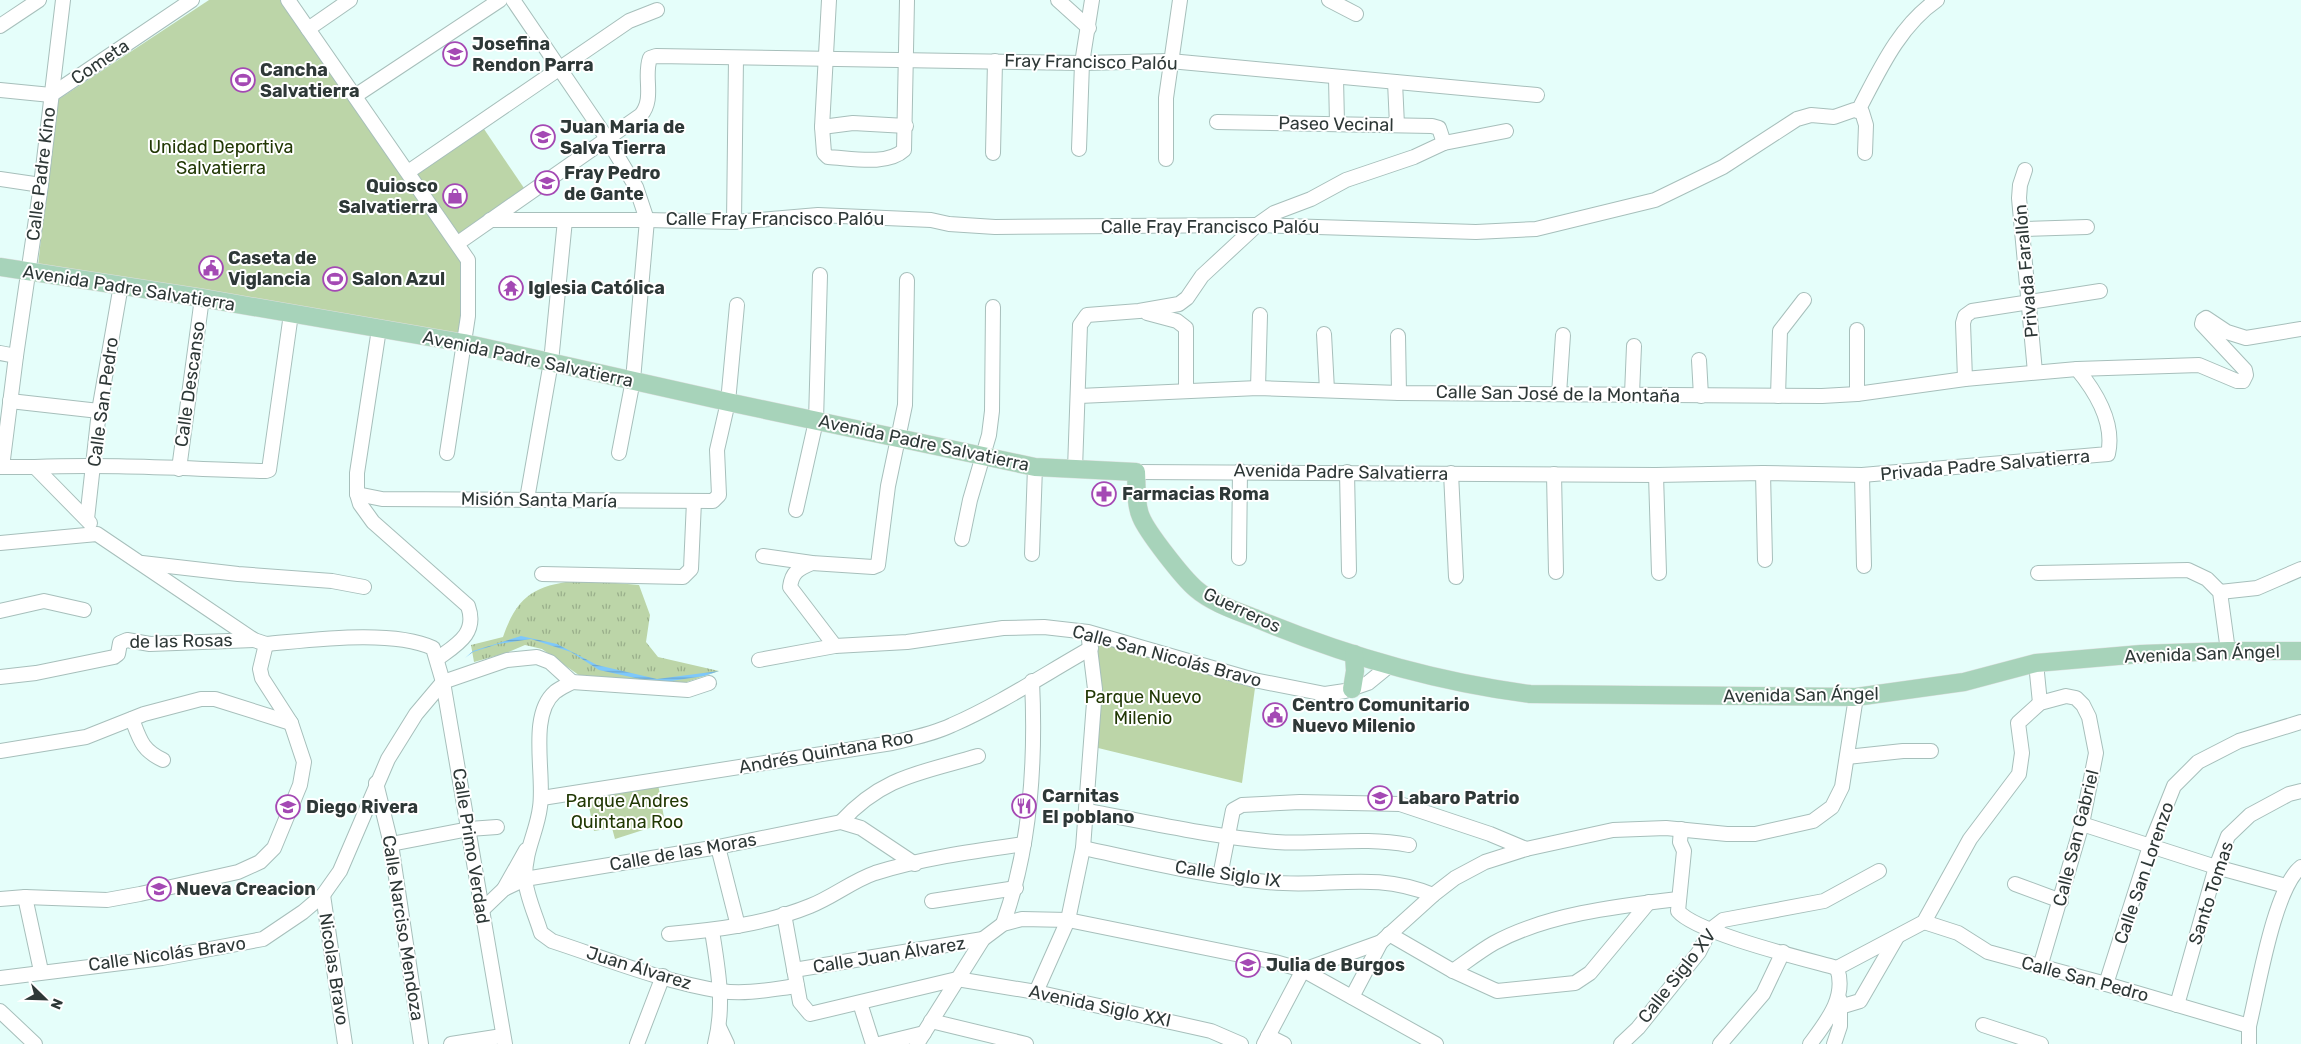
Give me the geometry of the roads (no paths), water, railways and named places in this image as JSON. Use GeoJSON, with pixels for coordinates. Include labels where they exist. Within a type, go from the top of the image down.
{"type":"FeatureCollection","features":[{"type":"Feature","properties":{"kind":"main road","name":"Avenida Padre Salvatierra"},"geometry":{"type":"LineString","coordinates":[[0,268],[202,298],[464,343],[728,402],[1035,467],[1136,472]]}},
{"type":"Feature","properties":{"kind":"main road","name":"Guerreros"},"geometry":{"type":"LineString","coordinates":[[1136,472],[1140,515],[1151,534],[1196,589],[1227,606],[1288,632],[1390,665]]}},
{"type":"Feature","properties":{"kind":"main road","name":"Avenida San Ángel"},"geometry":{"type":"LineString","coordinates":[[1390,665],[1489,689],[1530,694],[1856,698],[1964,682],[2036,664],[2142,654],[2298,648]]}},
{"type":"Feature","properties":{"kind":"main road"},"geometry":{"type":"LineString","coordinates":[[1352,689],[1355,671],[1354,654]]}},
{"type":"Feature","properties":{"kind":"street"},"geometry":{"type":"LineString","coordinates":[[0,26],[39,0]]}},
{"type":"Feature","properties":{"kind":"street","name":"Calle Padre Kino"},"geometry":{"type":"LineString","coordinates":[[1,467],[2,441],[10,401],[41,185],[63,0]]}},
{"type":"Feature","properties":{"kind":"street","name":"Cometa"},"geometry":{"type":"LineString","coordinates":[[51,95],[192,0]]}},
{"type":"Feature","properties":{"kind":"street"},"geometry":{"type":"LineString","coordinates":[[288,0],[468,260],[468,316],[447,453]]}},
{"type":"Feature","properties":{"kind":"street"},"geometry":{"type":"LineString","coordinates":[[308,29],[350,0]]}},
{"type":"Feature","properties":{"kind":"street"},"geometry":{"type":"LineString","coordinates":[[355,96],[500,0]]}},
{"type":"Feature","properties":{"kind":"street"},"geometry":{"type":"LineString","coordinates":[[513,0],[606,137],[636,187],[647,220],[633,380],[618,453]]}},
{"type":"Feature","properties":{"kind":"street"},"geometry":{"type":"LineString","coordinates":[[829,0],[822,127],[824,153],[828,156],[878,159],[900,154],[904,150],[906,126],[907,0]]}},
{"type":"Feature","properties":{"kind":"street"},"geometry":{"type":"LineString","coordinates":[[1058,0],[1089,28]]}},
{"type":"Feature","properties":{"kind":"street"},"geometry":{"type":"LineString","coordinates":[[1079,149],[1082,62],[1092,0]]}},
{"type":"Feature","properties":{"kind":"street"},"geometry":{"type":"LineString","coordinates":[[1166,159],[1166,98],[1180,0]]}},
{"type":"Feature","properties":{"kind":"street"},"geometry":{"type":"LineString","coordinates":[[1329,0],[1356,14]]}},
{"type":"Feature","properties":{"kind":"street"},"geometry":{"type":"LineString","coordinates":[[1865,153],[1866,124],[1862,112],[1858,111],[1889,52],[1921,11],[1937,0]]}},
{"type":"Feature","properties":{"kind":"street"},"geometry":{"type":"LineString","coordinates":[[408,172],[558,68],[629,22],[657,10]]}},
{"type":"Feature","properties":{"kind":"street","name":"Fray Francisco Palóu"},"geometry":{"type":"LineString","coordinates":[[606,137],[641,115],[648,100],[648,65],[650,58],[656,56],[1082,62],[1170,61],[1336,78],[1537,95]]}},
{"type":"Feature","properties":{"kind":"street"},"geometry":{"type":"LineString","coordinates":[[734,222],[736,58]]}},
{"type":"Feature","properties":{"kind":"street"},"geometry":{"type":"LineString","coordinates":[[993,153],[995,61]]}},
{"type":"Feature","properties":{"kind":"street"},"geometry":{"type":"LineString","coordinates":[[1336,78],[1337,123]]}},
{"type":"Feature","properties":{"kind":"street"},"geometry":{"type":"LineString","coordinates":[[1395,82],[1397,125]]}},
{"type":"Feature","properties":{"kind":"street"},"geometry":{"type":"LineString","coordinates":[[0,90],[51,95]]}},
{"type":"Feature","properties":{"kind":"street","name":"Calle Fray Francisco Palóu"},"geometry":{"type":"LineString","coordinates":[[490,220],[734,222],[818,216],[931,220],[949,224],[995,227],[1257,225],[1476,232],[1536,228],[1655,200],[1723,167],[1797,119],[1811,115],[1834,116],[1858,111]]}},
{"type":"Feature","properties":{"kind":"street","name":"Paseo Vecinal"},"geometry":{"type":"LineString","coordinates":[[1216,122],[1432,126],[1438,128],[1444,143]]}},
{"type":"Feature","properties":{"kind":"street"},"geometry":{"type":"LineString","coordinates":[[822,127],[853,123],[906,126]]}},
{"type":"Feature","properties":{"kind":"street","name":"Paseo Vecinal"},"geometry":{"type":"LineString","coordinates":[[1139,311],[1179,304],[1187,298],[1202,276],[1257,225],[1274,213],[1311,199],[1346,180],[1414,157],[1444,143],[1506,131]]}},
{"type":"Feature","properties":{"kind":"street"},"geometry":{"type":"LineString","coordinates":[[458,243],[606,137]]}},
{"type":"Feature","properties":{"kind":"street","name":"Privada Farallón"},"geometry":{"type":"LineString","coordinates":[[2026,170],[2020,185],[2019,198],[2035,372]]}},
{"type":"Feature","properties":{"kind":"street"},"geometry":{"type":"LineString","coordinates":[[0,179],[41,185]]}},
{"type":"Feature","properties":{"kind":"street"},"geometry":{"type":"LineString","coordinates":[[526,499],[551,362],[565,220]]}},
{"type":"Feature","properties":{"kind":"street"},"geometry":{"type":"LineString","coordinates":[[2022,229],[2087,227]]}},
{"type":"Feature","properties":{"kind":"street"},"geometry":{"type":"LineString","coordinates":[[796,510],[816,421],[820,275]]}},
{"type":"Feature","properties":{"kind":"street"},"geometry":{"type":"LineString","coordinates":[[763,556],[812,563],[873,567],[878,564],[888,486],[900,438],[905,405],[907,280]]}},
{"type":"Feature","properties":{"kind":"street","name":"Calle San Pedro"},"geometry":{"type":"LineString","coordinates":[[87,519],[99,411],[121,285]]}},
{"type":"Feature","properties":{"kind":"street"},"geometry":{"type":"LineString","coordinates":[[1965,379],[1965,316],[1972,311],[2100,291]]}},
{"type":"Feature","properties":{"kind":"street","name":"Calle Descanso"},"geometry":{"type":"LineString","coordinates":[[179,469],[202,298]]}},
{"type":"Feature","properties":{"kind":"street"},"geometry":{"type":"LineString","coordinates":[[1778,396],[1780,330],[1804,300]]}},
{"type":"Feature","properties":{"kind":"street"},"geometry":{"type":"LineString","coordinates":[[728,402],[737,305]]}},
{"type":"Feature","properties":{"kind":"street"},"geometry":{"type":"LineString","coordinates":[[962,539],[989,435],[992,410],[993,307]]}},
{"type":"Feature","properties":{"kind":"street"},"geometry":{"type":"LineString","coordinates":[[1075,469],[1080,325],[1083,319],[1094,312],[1139,311],[1177,321],[1186,328],[1186,390]]}},
{"type":"Feature","properties":{"kind":"street"},"geometry":{"type":"LineString","coordinates":[[1,467],[94,464],[179,469],[266,471],[271,466],[291,314]]}},
{"type":"Feature","properties":{"kind":"street"},"geometry":{"type":"LineString","coordinates":[[1258,388],[1260,315]]}},
{"type":"Feature","properties":{"kind":"street","name":"Calle San José de la Montaña"},"geometry":{"type":"LineString","coordinates":[[1079,396],[1258,388],[1399,393],[1701,396],[1857,394],[1965,379],[2035,372],[2199,365],[2237,381],[2243,381],[2246,375],[2245,370],[2202,324],[2203,320],[2206,318],[2227,332],[2246,338],[2301,329]]}},
{"type":"Feature","properties":{"kind":"street"},"geometry":{"type":"LineString","coordinates":[[36,466],[87,519],[97,534],[260,642],[379,638],[423,643],[435,654],[461,642],[469,630],[472,617],[468,606],[372,522],[360,504],[357,494],[357,473],[379,329]]}},
{"type":"Feature","properties":{"kind":"street"},"geometry":{"type":"LineString","coordinates":[[1857,330],[1857,394]]}},
{"type":"Feature","properties":{"kind":"street"},"geometry":{"type":"LineString","coordinates":[[1324,334],[1327,390]]}},
{"type":"Feature","properties":{"kind":"street"},"geometry":{"type":"LineString","coordinates":[[1558,394],[1563,335]]}},
{"type":"Feature","properties":{"kind":"street"},"geometry":{"type":"LineString","coordinates":[[1398,336],[1399,393]]}},
{"type":"Feature","properties":{"kind":"street"},"geometry":{"type":"LineString","coordinates":[[1632,394],[1634,346]]}},
{"type":"Feature","properties":{"kind":"street"},"geometry":{"type":"LineString","coordinates":[[0,353],[16,356]]}},
{"type":"Feature","properties":{"kind":"street"},"geometry":{"type":"LineString","coordinates":[[1700,360],[1701,396]]}},
{"type":"Feature","properties":{"kind":"street","name":"Privada Padre Salvatierra"},"geometry":{"type":"LineString","coordinates":[[1862,475],[2108,454],[2111,440],[2104,413],[2093,388],[2077,369]]}},
{"type":"Feature","properties":{"kind":"street"},"geometry":{"type":"LineString","coordinates":[[10,401],[99,411]]}},
{"type":"Feature","properties":{"kind":"street","name":"Misión Santa María"},"geometry":{"type":"LineString","coordinates":[[357,494],[382,499],[713,501],[718,495],[717,450],[728,402]]}},
{"type":"Feature","properties":{"kind":"street"},"geometry":{"type":"LineString","coordinates":[[1032,554],[1035,467]]}},
{"type":"Feature","properties":{"kind":"street"},"geometry":{"type":"LineString","coordinates":[[1239,558],[1240,471]]}},
{"type":"Feature","properties":{"kind":"street","name":"Avenida Padre Salvatierra"},"geometry":{"type":"LineString","coordinates":[[1136,472],[1240,471],[1656,475],[1762,473],[1862,475]]}},
{"type":"Feature","properties":{"kind":"street"},"geometry":{"type":"LineString","coordinates":[[1347,472],[1349,571]]}},
{"type":"Feature","properties":{"kind":"street"},"geometry":{"type":"LineString","coordinates":[[1451,473],[1456,577]]}},
{"type":"Feature","properties":{"kind":"street"},"geometry":{"type":"LineString","coordinates":[[1762,473],[1765,560]]}},
{"type":"Feature","properties":{"kind":"street"},"geometry":{"type":"LineString","coordinates":[[1554,474],[1556,572]]}},
{"type":"Feature","properties":{"kind":"street"},"geometry":{"type":"LineString","coordinates":[[1656,475],[1659,573]]}},
{"type":"Feature","properties":{"kind":"street"},"geometry":{"type":"LineString","coordinates":[[1862,475],[1864,566]]}},
{"type":"Feature","properties":{"kind":"street"},"geometry":{"type":"LineString","coordinates":[[542,574],[683,577],[691,569],[694,501]]}},
{"type":"Feature","properties":{"kind":"street"},"geometry":{"type":"LineString","coordinates":[[0,543],[97,534]]}},
{"type":"Feature","properties":{"kind":"street"},"geometry":{"type":"LineString","coordinates":[[139,563],[238,574],[332,581],[364,587]]}},
{"type":"Feature","properties":{"kind":"street"},"geometry":{"type":"LineString","coordinates":[[812,563],[795,571],[791,577],[790,587],[836,646]]}},
{"type":"Feature","properties":{"kind":"street"},"geometry":{"type":"LineString","coordinates":[[2220,592],[2258,588],[2301,569]]}},
{"type":"Feature","properties":{"kind":"street"},"geometry":{"type":"LineString","coordinates":[[2038,574],[2188,570],[2207,578],[2220,592],[2228,651]]}},
{"type":"Feature","properties":{"kind":"street"},"geometry":{"type":"LineString","coordinates":[[0,610],[44,601],[84,610]]}},
{"type":"Feature","properties":{"kind":"street","name":"Calle San Nicolás Bravo"},"geometry":{"type":"LineString","coordinates":[[759,660],[836,646],[907,642],[1004,628],[1044,627],[1088,632],[1254,680],[1325,694],[1352,689],[1368,683],[1390,665]]}},
{"type":"Feature","properties":{"kind":"street"},"geometry":{"type":"LineString","coordinates":[[1036,992],[1068,920],[1083,848],[1095,689],[1088,632]]}},
{"type":"Feature","properties":{"kind":"street","name":"de las Rosas"},"geometry":{"type":"LineString","coordinates":[[0,677],[36,673],[114,657],[118,654],[120,643],[127,640],[150,644],[260,642]]}},
{"type":"Feature","properties":{"kind":"street"},"geometry":{"type":"LineString","coordinates":[[0,899],[25,897],[107,900],[238,872],[260,862],[274,848],[303,774],[304,762],[291,723],[262,678],[260,642]]}},
{"type":"Feature","properties":{"kind":"street","name":"Andrés Quintana Roo"},"geometry":{"type":"LineString","coordinates":[[542,798],[927,735],[951,726],[1090,648]]}},
{"type":"Feature","properties":{"kind":"street","name":"Calle Primo Verdad"},"geometry":{"type":"LineString","coordinates":[[435,654],[444,682],[504,1040]]}},
{"type":"Feature","properties":{"kind":"street"},"geometry":{"type":"LineString","coordinates":[[444,682],[507,660],[537,657],[550,662],[572,682]]}},
{"type":"Feature","properties":{"kind":"street"},"geometry":{"type":"LineString","coordinates":[[1680,836],[1684,851],[1678,911],[1682,917],[1710,930],[1836,968],[1924,922],[1970,840],[2019,774],[2022,753],[2018,723],[2040,703],[2036,664]]}},
{"type":"Feature","properties":{"kind":"street","name":"Calle Nicolás Bravo"},"geometry":{"type":"LineString","coordinates":[[0,978],[41,971],[162,958],[256,941],[280,930],[323,895],[340,871],[376,783],[407,727],[444,682]]}},
{"type":"Feature","properties":{"kind":"street"},"geometry":{"type":"LineString","coordinates":[[481,911],[504,889],[528,844],[540,810],[542,798],[540,727],[543,714],[556,692],[572,682],[688,690],[710,683]]}},
{"type":"Feature","properties":{"kind":"street"},"geometry":{"type":"LineString","coordinates":[[1003,924],[1016,888],[1024,844],[1032,773],[1034,716],[1032,682]]}},
{"type":"Feature","properties":{"kind":"street","name":"Calle San Gabriel"},"geometry":{"type":"LineString","coordinates":[[2040,703],[2066,696],[2076,698],[2090,717],[2096,753],[2082,824],[2061,901],[2040,967]]}},
{"type":"Feature","properties":{"kind":"street"},"geometry":{"type":"LineString","coordinates":[[1352,997],[1385,938],[1432,895],[1455,878],[1485,862],[1526,849],[1613,830],[1680,836],[1755,834],[1813,821],[1832,807],[1842,786],[1856,698]]}},
{"type":"Feature","properties":{"kind":"street"},"geometry":{"type":"LineString","coordinates":[[0,749],[86,737],[177,704],[201,699],[215,699],[291,723]]}},
{"type":"Feature","properties":{"kind":"street"},"geometry":{"type":"LineString","coordinates":[[132,719],[141,744],[149,754],[163,760]]}},
{"type":"Feature","properties":{"kind":"street","name":"Calle San Lorenzo"},"geometry":{"type":"LineString","coordinates":[[2106,984],[2150,846],[2174,786],[2198,762],[2239,741],[2301,722]]}},
{"type":"Feature","properties":{"kind":"street"},"geometry":{"type":"LineString","coordinates":[[1847,756],[1931,751]]}},
{"type":"Feature","properties":{"kind":"street"},"geometry":{"type":"LineString","coordinates":[[915,864],[860,828],[841,822],[860,803],[888,783],[978,756]]}},
{"type":"Feature","properties":{"kind":"street","name":"Calle Narciso Mendoza"},"geometry":{"type":"LineString","coordinates":[[376,783],[391,844],[421,1044]]}},
{"type":"Feature","properties":{"kind":"street","name":"Santo Tomas"},"geometry":{"type":"LineString","coordinates":[[2177,1005],[2216,868],[2228,836],[2250,814],[2289,794],[2301,791]]}},
{"type":"Feature","properties":{"kind":"street"},"geometry":{"type":"LineString","coordinates":[[1220,876],[1233,810],[1242,805],[1300,802],[1400,804],[1462,824],[1526,849]]}},
{"type":"Feature","properties":{"kind":"street"},"geometry":{"type":"LineString","coordinates":[[1087,811],[1228,836],[1278,842],[1383,840],[1409,845]]}},
{"type":"Feature","properties":{"kind":"street","name":"Calle de las Moras"},"geometry":{"type":"LineString","coordinates":[[504,889],[525,879],[718,847],[841,822]]}},
{"type":"Feature","properties":{"kind":"street"},"geometry":{"type":"LineString","coordinates":[[2082,824],[2216,868],[2286,886]]}},
{"type":"Feature","properties":{"kind":"street"},"geometry":{"type":"LineString","coordinates":[[391,844],[468,830],[497,827]]}},
{"type":"Feature","properties":{"kind":"street"},"geometry":{"type":"LineString","coordinates":[[525,879],[528,844]]}},
{"type":"Feature","properties":{"kind":"street"},"geometry":{"type":"LineString","coordinates":[[669,934],[712,931],[738,926],[810,906],[874,873],[1024,844]]}},
{"type":"Feature","properties":{"kind":"street"},"geometry":{"type":"LineString","coordinates":[[718,847],[738,926]]}},
{"type":"Feature","properties":{"kind":"street","name":"Calle Siglo IX"},"geometry":{"type":"LineString","coordinates":[[1083,848],[1220,876],[1269,883],[1386,882],[1412,887],[1432,895]]}},
{"type":"Feature","properties":{"kind":"street"},"geometry":{"type":"LineString","coordinates":[[2249,1044],[2249,1026],[2278,907],[2286,886],[2301,867]]}},
{"type":"Feature","properties":{"kind":"street","name":"Calle Siglo XV"},"geometry":{"type":"LineString","coordinates":[[1621,1044],[1638,1028],[1699,952],[1710,930],[1723,920],[1824,901],[1879,871]]}},
{"type":"Feature","properties":{"kind":"street","name":"Juan Álvarez"},"geometry":{"type":"LineString","coordinates":[[525,879],[541,933],[546,938],[663,976],[721,991],[740,992],[797,986]]}},
{"type":"Feature","properties":{"kind":"street"},"geometry":{"type":"LineString","coordinates":[[2015,884],[2061,901]]}},
{"type":"Feature","properties":{"kind":"street"},"geometry":{"type":"LineString","coordinates":[[932,901],[1016,888]]}},
{"type":"Feature","properties":{"kind":"street","name":"Nicolas Bravo"},"geometry":{"type":"LineString","coordinates":[[323,895],[345,1044]]}},
{"type":"Feature","properties":{"kind":"street"},"geometry":{"type":"LineString","coordinates":[[1453,972],[1493,944],[1531,928],[1578,914],[1678,896]]}},
{"type":"Feature","properties":{"kind":"street"},"geometry":{"type":"LineString","coordinates":[[25,897],[41,971]]}},
{"type":"Feature","properties":{"kind":"street"},"geometry":{"type":"LineString","coordinates":[[1284,1044],[1266,1040],[1303,970],[1385,938],[1492,989],[1503,991],[1575,983],[1590,973],[1649,902]]}},
{"type":"Feature","properties":{"kind":"street"},"geometry":{"type":"LineString","coordinates":[[784,914],[800,1002],[810,1014],[958,979]]}},
{"type":"Feature","properties":{"kind":"street"},"geometry":{"type":"LineString","coordinates":[[924,1033],[983,939],[1003,924],[1022,920],[1068,920],[1275,962],[1303,970],[1436,1044]]}},
{"type":"Feature","properties":{"kind":"street","name":"Calle San Pedro"},"geometry":{"type":"LineString","coordinates":[[1924,922],[1958,933],[1988,952],[2249,1026]]}},
{"type":"Feature","properties":{"kind":"street"},"geometry":{"type":"LineString","coordinates":[[712,931],[721,991],[719,1027],[715,1044]]}},
{"type":"Feature","properties":{"kind":"street"},"geometry":{"type":"LineString","coordinates":[[1840,1000],[1860,1001],[1897,936]]}},
{"type":"Feature","properties":{"kind":"street","name":"Calle Juan Álvarez"},"geometry":{"type":"LineString","coordinates":[[794,970],[983,939]]}},
{"type":"Feature","properties":{"kind":"street"},"geometry":{"type":"LineString","coordinates":[[1720,1044],[1763,994],[1783,952]]}},
{"type":"Feature","properties":{"kind":"street"},"geometry":{"type":"LineString","coordinates":[[1834,1044],[1840,1026],[1841,980],[1836,968]]}},
{"type":"Feature","properties":{"kind":"street"},"geometry":{"type":"LineString","coordinates":[[637,1044],[663,976]]}},
{"type":"Feature","properties":{"kind":"street","name":"Avenida Siglo XXI"},"geometry":{"type":"LineString","coordinates":[[958,979],[1036,992],[1212,1031],[1240,1044]]}},
{"type":"Feature","properties":{"kind":"street"},"geometry":{"type":"LineString","coordinates":[[1810,1044],[1840,1000]]}},
{"type":"Feature","properties":{"kind":"street"},"geometry":{"type":"LineString","coordinates":[[860,1003],[873,1044]]}},
{"type":"Feature","properties":{"kind":"street"},"geometry":{"type":"LineString","coordinates":[[0,1011],[34,1044]]}},
{"type":"Feature","properties":{"kind":"street"},"geometry":{"type":"LineString","coordinates":[[1983,1025],[2041,1044]]}},
{"type":"Feature","properties":{"kind":"street"},"geometry":{"type":"LineString","coordinates":[[719,1027],[728,1044]]}},
{"type":"Feature","properties":{"kind":"street"},"geometry":{"type":"LineString","coordinates":[[879,1044],[924,1033],[1026,1044]]}},
{"type":"Feature","properties":{"kind":"street"},"geometry":{"type":"LineString","coordinates":[[451,1044],[504,1040]]}},
{"type":"Feature","properties":{"kind":"water"},"geometry":{"type":"Polygon","coordinates":[[[521,636],[557,644],[597,665],[657,679],[719,671],[704,676],[658,683],[599,670],[571,652],[531,639],[498,644],[473,652],[465,658],[473,651],[521,636]]]}},
{"type":"Feature","properties":{"kind":"place","name":"Josefina Rendon Parra"},"geometry":{"type":"Point","coordinates":[455,54]}},
{"type":"Feature","properties":{"kind":"place","name":"Cancha Salvatierra"},"geometry":{"type":"Point","coordinates":[243,80]}},
{"type":"Feature","properties":{"kind":"place","name":"Juan Maria de Salva Tierra"},"geometry":{"type":"Point","coordinates":[543,137]}},
{"type":"Feature","properties":{"kind":"place","name":"Fray Pedro de Gante"},"geometry":{"type":"Point","coordinates":[547,183]}},
{"type":"Feature","properties":{"kind":"place","name":"Quiosco Salvatierra"},"geometry":{"type":"Point","coordinates":[455,196]}},
{"type":"Feature","properties":{"kind":"place","name":"Caseta de Viglancia"},"geometry":{"type":"Point","coordinates":[211,268]}},
{"type":"Feature","properties":{"kind":"place","name":"Salon Azul"},"geometry":{"type":"Point","coordinates":[335,279]}},
{"type":"Feature","properties":{"kind":"place","name":"Iglesia Católica"},"geometry":{"type":"Point","coordinates":[511,288]}},
{"type":"Feature","properties":{"kind":"place","name":"Farmacias Roma"},"geometry":{"type":"Point","coordinates":[1104,494]}},
{"type":"Feature","properties":{"kind":"place","name":"Centro Comunitario Nuevo Milenio"},"geometry":{"type":"Point","coordinates":[1275,715]}},
{"type":"Feature","properties":{"kind":"place","name":"Labaro Patrio"},"geometry":{"type":"Point","coordinates":[1380,798]}},
{"type":"Feature","properties":{"kind":"place","name":"Carnitas El poblano"},"geometry":{"type":"Point","coordinates":[1024,806]}},
{"type":"Feature","properties":{"kind":"place","name":"Diego Rivera"},"geometry":{"type":"Point","coordinates":[288,807]}},
{"type":"Feature","properties":{"kind":"place","name":"Nueva Creacion"},"geometry":{"type":"Point","coordinates":[159,889]}},
{"type":"Feature","properties":{"kind":"place","name":"Julia de Burgos"},"geometry":{"type":"Point","coordinates":[1248,965]}},
{"type":"Feature","properties":{"kind":"park label","name":"Unidad Deportiva Salvatierra"},"geometry":{"type":"Point","coordinates":[221,157]}},
{"type":"Feature","properties":{"kind":"park label","name":"Parque Nuevo Milenio"},"geometry":{"type":"Point","coordinates":[1143,708]}},
{"type":"Feature","properties":{"kind":"park label","name":"Parque Andres Quintana Roo"},"geometry":{"type":"Point","coordinates":[627,811]}}]}
